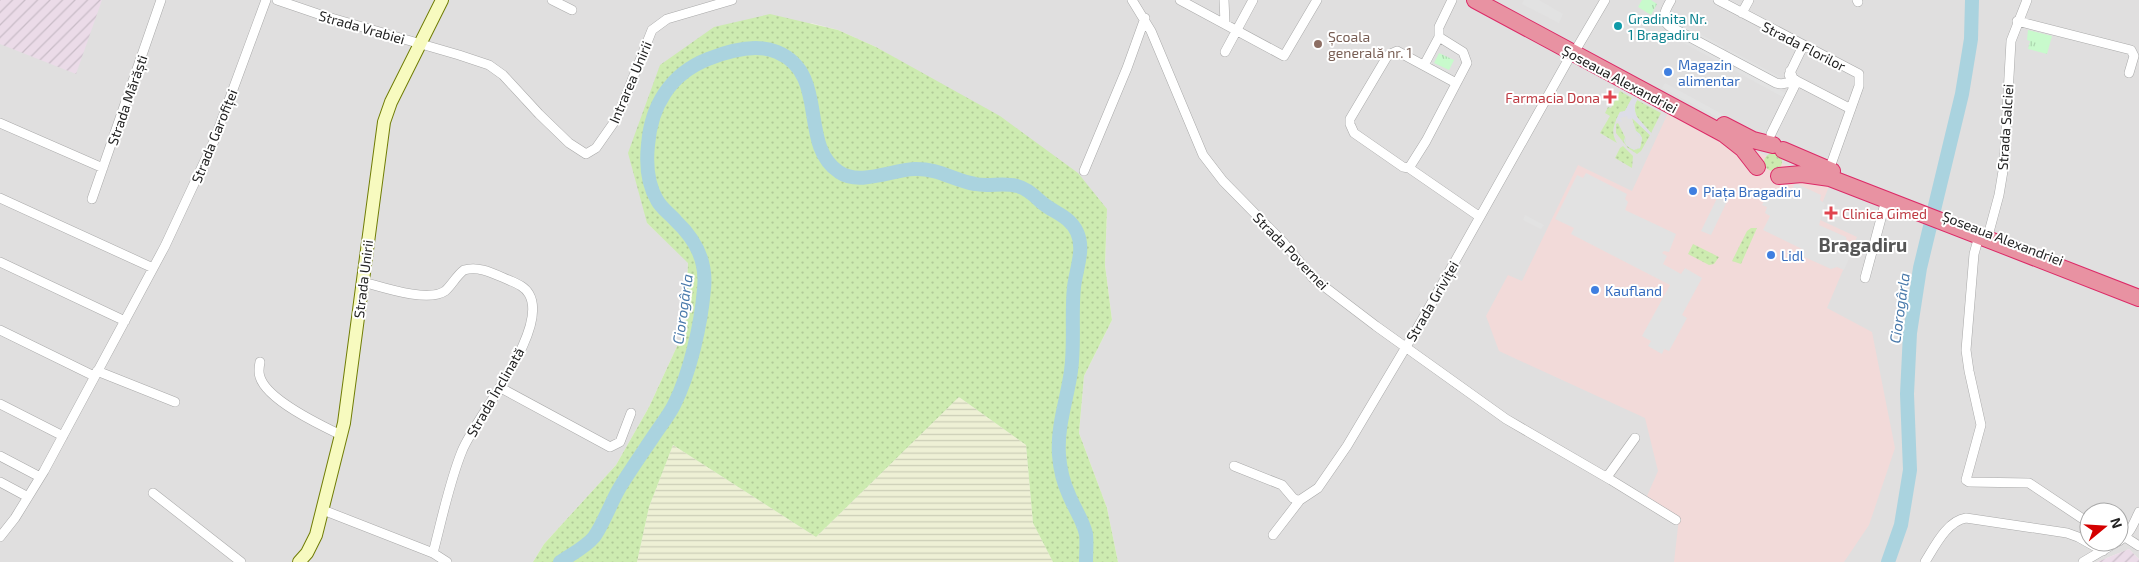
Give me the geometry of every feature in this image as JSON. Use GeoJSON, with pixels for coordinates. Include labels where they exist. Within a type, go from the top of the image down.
{"type":"FeatureCollection","features":[{"type":"Feature","properties":{"kind":"highway","name":"Șoseaua Alexandriei"},"geometry":{"type":"LineString","coordinates":[[1475,0],[1753,140],[1776,143],[1829,170],[1904,203],[2139,298]]}},
{"type":"Feature","properties":{"kind":"highway","name":"Șoseaua Alexandriei"},"geometry":{"type":"LineString","coordinates":[[1491,0],[1724,134],[1742,149],[1766,176],[1802,174],[1830,178],[1886,200],[1904,203]]}},
{"type":"Feature","properties":{"kind":"highway"},"geometry":{"type":"LineString","coordinates":[[1757,167],[1758,153],[1764,147],[1776,143],[1786,154],[1788,164],[1784,172],[1779,176]]}},
{"type":"Feature","properties":{"kind":"highway","name":"Șoseaua Alexandriei"},"geometry":{"type":"LineString","coordinates":[[1976,231],[2139,290]]}},
{"type":"Feature","properties":{"kind":"main road","name":"Strada Unirii"},"geometry":{"type":"LineString","coordinates":[[299,562],[316,535],[341,434],[347,402],[384,122],[391,102],[442,0]]}},
{"type":"Feature","properties":{"kind":"street","name":"Strada Mărăști"},"geometry":{"type":"LineString","coordinates":[[92,199],[161,0]]}},
{"type":"Feature","properties":{"kind":"street","name":"Strada Garofiței"},"geometry":{"type":"LineString","coordinates":[[0,537],[10,525],[40,477],[153,268],[214,141],[266,0]]}},
{"type":"Feature","properties":{"kind":"street","name":"Strada Vrabiei"},"geometry":{"type":"LineString","coordinates":[[278,0],[321,15],[419,44]]}},
{"type":"Feature","properties":{"kind":"street"},"geometry":{"type":"LineString","coordinates":[[552,0],[572,10]]}},
{"type":"Feature","properties":{"kind":"street","name":"Intrarea Unirii"},"geometry":{"type":"LineString","coordinates":[[419,44],[482,62],[499,71],[569,144],[586,154],[596,148],[617,118],[652,30],[668,19],[732,0]]}},
{"type":"Feature","properties":{"kind":"street","name":"Strada Povernei"},"geometry":{"type":"LineString","coordinates":[[1132,0],[1145,18],[1198,146],[1212,168],[1283,242],[1313,278],[1405,347],[1512,423],[1607,477],[1676,520]]}},
{"type":"Feature","properties":{"kind":"street"},"geometry":{"type":"LineString","coordinates":[[1180,0],[1284,56],[1317,0]]}},
{"type":"Feature","properties":{"kind":"street"},"geometry":{"type":"LineString","coordinates":[[1224,0],[1225,23]]}},
{"type":"Feature","properties":{"kind":"street"},"geometry":{"type":"LineString","coordinates":[[1225,52],[1253,0]]}},
{"type":"Feature","properties":{"kind":"street"},"geometry":{"type":"LineString","coordinates":[[1424,65],[1439,37],[1439,27],[1452,0]]}},
{"type":"Feature","properties":{"kind":"street","name":"Strada Griviței"},"geometry":{"type":"LineString","coordinates":[[1273,535],[1299,501],[1312,494],[1327,477],[1405,347],[1605,0]]}},
{"type":"Feature","properties":{"kind":"street"},"geometry":{"type":"LineString","coordinates":[[1671,0],[1664,13],[1664,20],[1675,29],[1776,83],[1797,81]]}},
{"type":"Feature","properties":{"kind":"street","name":"Strada Florilor"},"geometry":{"type":"LineString","coordinates":[[1718,0],[1858,74],[1859,86],[1829,170]]}},
{"type":"Feature","properties":{"kind":"street"},"geometry":{"type":"LineString","coordinates":[[1742,13],[1749,0]]}},
{"type":"Feature","properties":{"kind":"street","name":"Strada Salciei"},"geometry":{"type":"LineString","coordinates":[[2026,0],[2017,21],[2010,53],[2004,165],[1999,195],[1976,231],[1966,350],[1981,425],[1966,480],[1969,482],[2029,483],[2079,516]]}},
{"type":"Feature","properties":{"kind":"street"},"geometry":{"type":"LineString","coordinates":[[1084,171],[1127,68],[1145,18]]}},
{"type":"Feature","properties":{"kind":"street"},"geometry":{"type":"LineString","coordinates":[[2017,21],[2131,50],[2134,56],[2129,73]]}},
{"type":"Feature","properties":{"kind":"street"},"geometry":{"type":"LineString","coordinates":[[1409,168],[1426,141],[1467,63],[1465,55],[1439,37]]}},
{"type":"Feature","properties":{"kind":"street"},"geometry":{"type":"LineString","coordinates":[[1785,83],[1803,46]]}},
{"type":"Feature","properties":{"kind":"street"},"geometry":{"type":"LineString","coordinates":[[1456,84],[1397,51],[1390,53],[1350,119],[1351,128],[1354,133],[1403,167],[1409,168],[1480,217]]}},
{"type":"Feature","properties":{"kind":"street"},"geometry":{"type":"LineString","coordinates":[[1790,72],[1797,81],[1851,109]]}},
{"type":"Feature","properties":{"kind":"street"},"geometry":{"type":"LineString","coordinates":[[1776,143],[1797,81]]}},
{"type":"Feature","properties":{"kind":"street"},"geometry":{"type":"LineString","coordinates":[[0,123],[103,168]]}},
{"type":"Feature","properties":{"kind":"street"},"geometry":{"type":"LineString","coordinates":[[0,198],[153,268]]}},
{"type":"Feature","properties":{"kind":"street"},"geometry":{"type":"LineString","coordinates":[[1865,278],[1886,200]]}},
{"type":"Feature","properties":{"kind":"street"},"geometry":{"type":"LineString","coordinates":[[0,262],[125,321]]}},
{"type":"Feature","properties":{"kind":"street","name":"Strada Înclinată"},"geometry":{"type":"LineString","coordinates":[[363,282],[434,296],[448,289],[464,270],[475,269],[490,273],[523,288],[530,297],[532,316],[519,354],[501,388],[472,431],[463,450],[433,553]]}},
{"type":"Feature","properties":{"kind":"street"},"geometry":{"type":"LineString","coordinates":[[0,330],[96,374],[175,402]]}},
{"type":"Feature","properties":{"kind":"street"},"geometry":{"type":"LineString","coordinates":[[260,362],[259,377],[270,392],[307,419],[341,434]]}},
{"type":"Feature","properties":{"kind":"street"},"geometry":{"type":"LineString","coordinates":[[501,388],[610,447],[620,442],[631,413]]}},
{"type":"Feature","properties":{"kind":"street"},"geometry":{"type":"LineString","coordinates":[[0,404],[63,436]]}},
{"type":"Feature","properties":{"kind":"street"},"geometry":{"type":"LineString","coordinates":[[1607,477],[1635,438]]}},
{"type":"Feature","properties":{"kind":"street"},"geometry":{"type":"LineString","coordinates":[[0,456],[40,477]]}},
{"type":"Feature","properties":{"kind":"street"},"geometry":{"type":"LineString","coordinates":[[1234,466],[1282,485],[1293,498],[1299,501]]}},
{"type":"Feature","properties":{"kind":"street"},"geometry":{"type":"LineString","coordinates":[[0,482],[28,497]]}},
{"type":"Feature","properties":{"kind":"street"},"geometry":{"type":"LineString","coordinates":[[153,493],[241,562]]}},
{"type":"Feature","properties":{"kind":"street"},"geometry":{"type":"LineString","coordinates":[[322,510],[433,553],[447,562]]}},
{"type":"Feature","properties":{"kind":"street"},"geometry":{"type":"LineString","coordinates":[[2129,526],[2139,512]]}},
{"type":"Feature","properties":{"kind":"street"},"geometry":{"type":"LineString","coordinates":[[1925,562],[1951,525],[1957,520],[1966,518],[2067,533],[2079,538]]}},
{"type":"Feature","properties":{"kind":"street"},"geometry":{"type":"LineString","coordinates":[[2083,562],[2102,552]]}},
{"type":"Feature","properties":{"kind":"shaded area"},"geometry":{"type":"Polygon","coordinates":[[[0,0],[2139,0],[2139,559],[2129,549],[2129,502],[2079,502],[2079,552],[2122,552],[2097,562],[1118,562],[1107,508],[1079,433],[1084,376],[1112,320],[1105,265],[1107,209],[938,83],[876,47],[838,30],[811,23],[647,223],[688,262],[685,329],[649,407],[616,465],[544,544],[533,562],[0,562],[0,0]]]}},
{"type":"Feature","properties":{"kind":"shaded area"},"geometry":{"type":"Polygon","coordinates":[[[0,0],[102,0],[76,74],[0,44],[0,0]]]}},
{"type":"Feature","properties":{"kind":"shaded area"},"geometry":{"type":"Polygon","coordinates":[[[1524,0],[1539,0],[1563,14],[1559,23],[1522,4],[1524,0]]]}},
{"type":"Feature","properties":{"kind":"shaded area"},"geometry":{"type":"Polygon","coordinates":[[[1671,18],[1724,47],[1721,51],[1671,23],[1671,18]]]}},
{"type":"Feature","properties":{"kind":"shaded area"},"geometry":{"type":"Polygon","coordinates":[[[1675,33],[1787,94],[1781,96],[1673,37],[1675,33]]]}},
{"type":"Feature","properties":{"kind":"shaded area"},"geometry":{"type":"Polygon","coordinates":[[[1728,49],[1782,78],[1777,80],[1725,53],[1728,49]]]}},
{"type":"Feature","properties":{"kind":"shaded area"},"geometry":{"type":"Polygon","coordinates":[[[1665,83],[1735,121],[1737,127],[1662,88],[1665,83]]]}},
{"type":"Feature","properties":{"kind":"shaded area"},"geometry":{"type":"Polygon","coordinates":[[[1632,98],[1637,100],[1634,106],[1636,116],[1651,133],[1650,135],[1632,118],[1628,119],[1627,116],[1620,118],[1622,122],[1616,120],[1620,112],[1625,111],[1632,98]]]}},
{"type":"Feature","properties":{"kind":"shaded area"},"geometry":{"type":"Polygon","coordinates":[[[1668,113],[1830,184],[1816,218],[1857,237],[1827,308],[1872,332],[1895,448],[1869,525],[1844,562],[1674,562],[1679,518],[1647,496],[1658,471],[1645,418],[1499,351],[1486,316],[1508,275],[1522,281],[1578,165],[1632,191],[1668,113]]]}},
{"type":"Feature","properties":{"kind":"shaded area"},"geometry":{"type":"Polygon","coordinates":[[[1632,118],[1636,131],[1642,138],[1640,148],[1635,150],[1639,148],[1641,138],[1636,132],[1632,118]]]}},
{"type":"Feature","properties":{"kind":"shaded area"},"geometry":{"type":"Polygon","coordinates":[[[1586,173],[1627,194],[1625,199],[1628,202],[1625,210],[1676,234],[1669,252],[1664,251],[1662,253],[1667,256],[1663,264],[1681,274],[1685,268],[1702,278],[1682,315],[1687,318],[1669,351],[1664,349],[1662,354],[1648,346],[1651,341],[1642,336],[1670,285],[1571,234],[1574,228],[1555,219],[1577,175],[1583,178],[1586,173]]]}},
{"type":"Feature","properties":{"kind":"shaded area"},"geometry":{"type":"Polygon","coordinates":[[[1795,183],[1821,195],[1820,200],[1825,204],[1819,225],[1846,237],[1848,246],[1853,249],[1844,270],[1837,267],[1831,269],[1802,256],[1804,250],[1763,230],[1770,216],[1765,213],[1767,207],[1762,205],[1767,195],[1773,197],[1778,188],[1792,189],[1795,183]]]}},
{"type":"Feature","properties":{"kind":"shaded area"},"geometry":{"type":"Polygon","coordinates":[[[1722,188],[1731,193],[1711,235],[1701,231],[1722,188]]]}},
{"type":"Feature","properties":{"kind":"shaded area"},"geometry":{"type":"Polygon","coordinates":[[[1525,215],[1544,225],[1541,229],[1523,220],[1525,215]]]}},
{"type":"Feature","properties":{"kind":"shaded area"},"geometry":{"type":"Polygon","coordinates":[[[2129,549],[2139,559],[2139,562],[2097,562],[2122,552],[2129,552],[2129,549]]]}},
{"type":"Feature","properties":{"kind":"green space"},"geometry":{"type":"Polygon","coordinates":[[[1642,0],[1651,0],[1657,4],[1651,15],[1638,7],[1642,0]]]}},
{"type":"Feature","properties":{"kind":"green space"},"geometry":{"type":"Polygon","coordinates":[[[770,14],[838,30],[876,47],[1000,116],[1078,173],[1107,209],[1105,265],[1112,320],[1084,376],[1079,433],[1107,508],[1118,562],[1053,562],[1033,523],[1026,445],[959,397],[816,537],[673,445],[649,507],[637,562],[533,562],[544,544],[616,465],[649,407],[685,329],[688,263],[647,223],[628,153],[660,65],[714,27],[770,14]]]}},
{"type":"Feature","properties":{"kind":"green space"},"geometry":{"type":"Polygon","coordinates":[[[2028,30],[2052,36],[2047,54],[2028,49],[2030,41],[2027,40],[2028,30]]]}},
{"type":"Feature","properties":{"kind":"green space"},"geometry":{"type":"Polygon","coordinates":[[[1439,53],[1454,60],[1449,70],[1434,63],[1439,53]]]}},
{"type":"Feature","properties":{"kind":"green space"},"geometry":{"type":"Polygon","coordinates":[[[1620,91],[1632,98],[1625,111],[1620,112],[1615,124],[1613,132],[1617,143],[1600,133],[1610,116],[1605,113],[1608,107],[1611,108],[1620,91]]]}},
{"type":"Feature","properties":{"kind":"green space"},"geometry":{"type":"Polygon","coordinates":[[[1637,100],[1661,113],[1651,133],[1636,114],[1635,105],[1637,100]]]}},
{"type":"Feature","properties":{"kind":"green space"},"geometry":{"type":"Polygon","coordinates":[[[1632,118],[1650,135],[1641,151],[1637,154],[1628,148],[1616,133],[1616,124],[1618,123],[1625,137],[1626,145],[1634,150],[1640,148],[1642,138],[1636,131],[1632,118]]]}},
{"type":"Feature","properties":{"kind":"green space"},"geometry":{"type":"Polygon","coordinates":[[[1623,146],[1633,156],[1632,168],[1615,158],[1623,146]]]}},
{"type":"Feature","properties":{"kind":"green space"},"geometry":{"type":"Polygon","coordinates":[[[1769,153],[1777,153],[1782,158],[1780,169],[1769,171],[1764,166],[1764,158],[1769,153]]]}},
{"type":"Feature","properties":{"kind":"green space"},"geometry":{"type":"Polygon","coordinates":[[[1751,228],[1757,228],[1741,264],[1732,261],[1747,231],[1751,228]]]}},
{"type":"Feature","properties":{"kind":"green space"},"geometry":{"type":"Polygon","coordinates":[[[1693,244],[1719,257],[1714,264],[1709,265],[1688,254],[1693,244]]]}},
{"type":"Feature","properties":{"kind":"green space"},"geometry":{"type":"Polygon","coordinates":[[[959,397],[1026,445],[1033,523],[1053,562],[637,562],[649,507],[673,445],[816,537],[959,397]]]}},
{"type":"Feature","properties":{"kind":"waterway","name":"Ciorogârla"},"geometry":{"type":"LineString","coordinates":[[1888,562],[1901,525],[1910,470],[1907,394],[1910,333],[1920,268],[1962,94],[1971,39],[1972,0]]}},
{"type":"Feature","properties":{"kind":"waterway","name":"Ciorogârla"},"geometry":{"type":"LineString","coordinates":[[560,562],[594,537],[620,487],[670,412],[680,392],[690,364],[697,333],[704,289],[704,269],[694,243],[683,228],[661,206],[651,187],[647,159],[653,117],[665,93],[683,73],[695,65],[716,56],[751,48],[769,49],[777,52],[793,62],[803,76],[809,93],[819,145],[827,160],[839,172],[856,178],[923,169],[975,184],[1017,186],[1030,192],[1074,226],[1079,239],[1080,252],[1073,298],[1072,360],[1061,423],[1059,455],[1065,485],[1086,534],[1086,562]]}},
{"type":"Feature","properties":{"kind":"place","name":"Gradinita Nr. 1 Bragadiru"},"geometry":{"type":"Point","coordinates":[1618,26]}},
{"type":"Feature","properties":{"kind":"place","name":"Școala generală nr. 1"},"geometry":{"type":"Point","coordinates":[1318,44]}},
{"type":"Feature","properties":{"kind":"place","name":"Magazin alimentar"},"geometry":{"type":"Point","coordinates":[1668,72]}},
{"type":"Feature","properties":{"kind":"place","name":"Farmacia Dona"},"geometry":{"type":"Point","coordinates":[1610,97]}},
{"type":"Feature","properties":{"kind":"place","name":"Piața Bragadiru"},"geometry":{"type":"Point","coordinates":[1693,191]}},
{"type":"Feature","properties":{"kind":"place","name":"Clinica Gimed"},"geometry":{"type":"Point","coordinates":[1831,213]}},
{"type":"Feature","properties":{"kind":"place","name":"Lidl"},"geometry":{"type":"Point","coordinates":[1771,255]}},
{"type":"Feature","properties":{"kind":"place","name":"Kaufland"},"geometry":{"type":"Point","coordinates":[1595,290]}},
{"type":"Feature","properties":{"kind":"district","name":"Bragadiru"},"geometry":{"type":"Point","coordinates":[1863,244]}}]}
